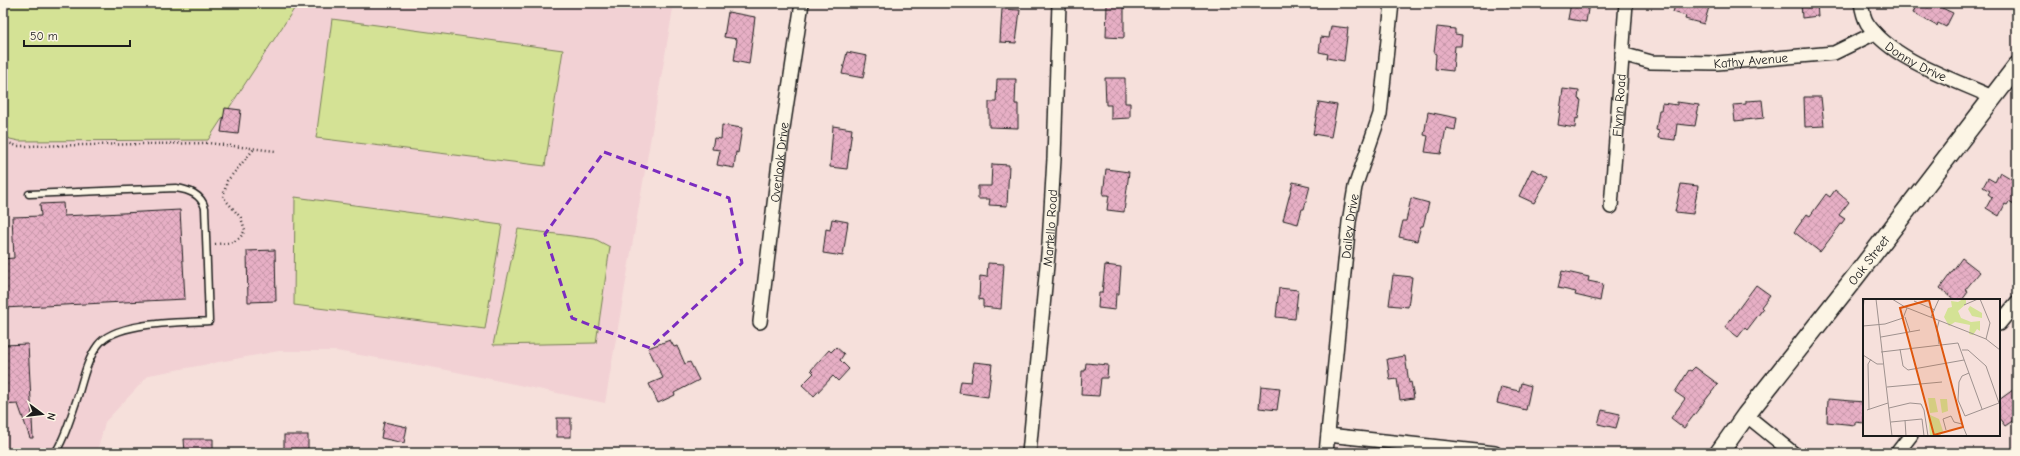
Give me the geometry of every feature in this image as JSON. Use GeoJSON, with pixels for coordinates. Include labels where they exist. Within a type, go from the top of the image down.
{"type":"FeatureCollection","features":[{"type":"Feature","properties":{"kind":"main road","name":"Oak Street"},"geometry":{"type":"LineString","coordinates":[[1719,453],[1746,415],[1861,270],[2017,66]]}},
{"type":"Feature","properties":{"kind":"street","name":"Overlook Drive"},"geometry":{"type":"LineString","coordinates":[[760,322],[783,128],[802,3]]}},
{"type":"Feature","properties":{"kind":"street","name":"Martello Road"},"geometry":{"type":"LineString","coordinates":[[1029,453],[1054,167],[1059,3]]}},
{"type":"Feature","properties":{"kind":"street","name":"Dailey Drive"},"geometry":{"type":"LineString","coordinates":[[1326,453],[1349,222],[1356,187],[1380,114],[1392,3]]}},
{"type":"Feature","properties":{"kind":"street","name":"Flynn Road"},"geometry":{"type":"LineString","coordinates":[[1611,208],[1626,3]]}},
{"type":"Feature","properties":{"kind":"street","name":"Donny Drive"},"geometry":{"type":"LineString","coordinates":[[1861,3],[1866,22],[1875,33],[1905,58],[1992,97]]}},
{"type":"Feature","properties":{"kind":"street","name":"Kathy Avenue"},"geometry":{"type":"LineString","coordinates":[[1622,54],[1651,62],[1717,63],[1834,53],[1875,33]]}},
{"type":"Feature","properties":{"kind":"street"},"geometry":{"type":"LineString","coordinates":[[2000,323],[2017,302]]}},
{"type":"Feature","properties":{"kind":"street"},"geometry":{"type":"LineString","coordinates":[[1746,415],[1793,453]]}},
{"type":"Feature","properties":{"kind":"street"},"geometry":{"type":"LineString","coordinates":[[1328,435],[1495,453]]}},
{"type":"Feature","properties":{"kind":"street"},"geometry":{"type":"LineString","coordinates":[[1897,453],[1909,436]]}},
{"type":"Feature","properties":{"kind":"lane"},"geometry":{"type":"LineString","coordinates":[[29,194],[157,189],[186,190],[194,192],[204,202],[209,321],[125,329],[101,342],[92,356],[63,438],[55,453]]}},
{"type":"Feature","properties":{"kind":"path"},"geometry":{"type":"LineString","coordinates":[[3,141],[17,146],[208,144],[275,151]]}},
{"type":"Feature","properties":{"kind":"path"},"geometry":{"type":"LineString","coordinates":[[206,244],[232,243],[238,241],[245,230],[241,218],[223,197],[227,181],[254,149]]}},
{"type":"Feature","properties":{"kind":"highlighted area"},"geometry":{"type":"Polygon","coordinates":[[[604,152],[729,198],[742,263],[650,348],[572,318],[545,234],[604,152]]]}},
{"type":"Feature","properties":{"kind":"shaded area"},"geometry":{"type":"Polygon","coordinates":[[[3,3],[674,3],[605,403],[442,369],[336,351],[279,351],[149,375],[105,422],[97,453],[3,453],[3,3]]]}},
{"type":"Feature","properties":{"kind":"green space"},"geometry":{"type":"Polygon","coordinates":[[[3,3],[298,3],[208,140],[19,141],[10,139],[3,134],[3,3]]]}},
{"type":"Feature","properties":{"kind":"green space"},"geometry":{"type":"Polygon","coordinates":[[[332,19],[563,50],[545,166],[316,138],[332,19]]]}},
{"type":"Feature","properties":{"kind":"green space"},"geometry":{"type":"Polygon","coordinates":[[[295,197],[502,225],[485,329],[294,305],[295,197]]]}},
{"type":"Feature","properties":{"kind":"green space"},"geometry":{"type":"Polygon","coordinates":[[[518,229],[595,239],[610,247],[596,343],[493,345],[518,229]]]}},
{"type":"Feature","properties":{"kind":"building"},"geometry":{"type":"Polygon","coordinates":[[[1571,3],[1589,3],[1586,22],[1568,19],[1571,3]]]}},
{"type":"Feature","properties":{"kind":"building"},"geometry":{"type":"Polygon","coordinates":[[[1676,3],[1695,3],[1709,7],[1704,24],[1685,19],[1686,16],[1673,12],[1676,3]]]}},
{"type":"Feature","properties":{"kind":"building"},"geometry":{"type":"Polygon","coordinates":[[[1801,3],[1817,3],[1818,16],[1802,18],[1801,3]]]}},
{"type":"Feature","properties":{"kind":"building"},"geometry":{"type":"Polygon","coordinates":[[[1917,3],[1931,3],[1953,13],[1946,27],[1938,23],[1937,26],[1913,13],[1917,3]]]}},
{"type":"Feature","properties":{"kind":"building"},"geometry":{"type":"Polygon","coordinates":[[[1107,4],[1124,5],[1124,38],[1106,37],[1107,4]]]}},
{"type":"Feature","properties":{"kind":"building"},"geometry":{"type":"Polygon","coordinates":[[[1002,9],[1020,10],[1016,43],[1000,42],[1002,9]]]}},
{"type":"Feature","properties":{"kind":"building"},"geometry":{"type":"Polygon","coordinates":[[[728,12],[755,17],[749,64],[734,61],[737,39],[724,37],[728,12]]]}},
{"type":"Feature","properties":{"kind":"building"},"geometry":{"type":"Polygon","coordinates":[[[1331,26],[1348,28],[1344,61],[1327,58],[1328,54],[1319,52],[1321,37],[1329,38],[1331,26]]]}},
{"type":"Feature","properties":{"kind":"building"},"geometry":{"type":"Polygon","coordinates":[[[1437,27],[1455,29],[1455,34],[1462,35],[1461,46],[1455,46],[1453,71],[1435,69],[1436,54],[1434,53],[1437,27]]]}},
{"type":"Feature","properties":{"kind":"building"},"geometry":{"type":"Polygon","coordinates":[[[847,52],[867,56],[863,78],[842,74],[847,52]]]}},
{"type":"Feature","properties":{"kind":"building"},"geometry":{"type":"Polygon","coordinates":[[[1105,78],[1125,78],[1125,103],[1130,103],[1130,118],[1111,119],[1111,105],[1106,105],[1105,78]]]}},
{"type":"Feature","properties":{"kind":"building"},"geometry":{"type":"Polygon","coordinates":[[[997,79],[1016,79],[1015,104],[1018,104],[1018,128],[989,127],[989,102],[996,102],[997,79]]]}},
{"type":"Feature","properties":{"kind":"building"},"geometry":{"type":"Polygon","coordinates":[[[1563,89],[1579,91],[1578,99],[1581,100],[1575,128],[1558,125],[1563,89]]]}},
{"type":"Feature","properties":{"kind":"building"},"geometry":{"type":"Polygon","coordinates":[[[1804,97],[1821,97],[1824,126],[1805,127],[1804,97]]]}},
{"type":"Feature","properties":{"kind":"building"},"geometry":{"type":"Polygon","coordinates":[[[1762,100],[1764,118],[1735,121],[1733,105],[1746,104],[1746,101],[1762,100]]]}},
{"type":"Feature","properties":{"kind":"building"},"geometry":{"type":"Polygon","coordinates":[[[1319,102],[1337,105],[1331,137],[1313,134],[1319,102]]]}},
{"type":"Feature","properties":{"kind":"building"},"geometry":{"type":"Polygon","coordinates":[[[1677,102],[1699,105],[1695,126],[1677,124],[1675,140],[1658,138],[1659,131],[1656,130],[1659,110],[1661,110],[1662,103],[1677,105],[1677,102]]]}},
{"type":"Feature","properties":{"kind":"building"},"geometry":{"type":"Polygon","coordinates":[[[225,108],[241,110],[238,134],[221,132],[225,108]]]}},
{"type":"Feature","properties":{"kind":"building"},"geometry":{"type":"Polygon","coordinates":[[[1428,112],[1457,118],[1455,130],[1446,128],[1441,154],[1425,152],[1428,136],[1424,135],[1428,112]]]}},
{"type":"Feature","properties":{"kind":"building"},"geometry":{"type":"Polygon","coordinates":[[[722,125],[742,128],[734,168],[717,165],[720,150],[712,149],[714,138],[721,139],[722,125]]]}},
{"type":"Feature","properties":{"kind":"building"},"geometry":{"type":"Polygon","coordinates":[[[833,126],[852,129],[847,169],[830,167],[833,126]]]}},
{"type":"Feature","properties":{"kind":"building"},"geometry":{"type":"Polygon","coordinates":[[[992,164],[1009,165],[1007,206],[989,205],[990,199],[978,199],[978,186],[991,186],[992,164]]]}},
{"type":"Feature","properties":{"kind":"building"},"geometry":{"type":"Polygon","coordinates":[[[1106,169],[1129,172],[1124,212],[1107,210],[1109,195],[1103,195],[1106,169]]]}},
{"type":"Feature","properties":{"kind":"building"},"geometry":{"type":"Polygon","coordinates":[[[1532,169],[1549,177],[1534,203],[1519,196],[1532,169]]]}},
{"type":"Feature","properties":{"kind":"building"},"geometry":{"type":"Polygon","coordinates":[[[2000,172],[2017,182],[2017,188],[2014,193],[2017,195],[2017,200],[2014,205],[2009,202],[2007,205],[2005,204],[1999,216],[1986,208],[1992,197],[1988,194],[1990,191],[1983,187],[1988,178],[1995,182],[2000,172]]]}},
{"type":"Feature","properties":{"kind":"building"},"geometry":{"type":"Polygon","coordinates":[[[1293,182],[1310,186],[1304,209],[1302,209],[1298,224],[1283,220],[1293,182]]]}},
{"type":"Feature","properties":{"kind":"building"},"geometry":{"type":"Polygon","coordinates":[[[1681,184],[1698,186],[1693,214],[1675,212],[1681,184]]]}},
{"type":"Feature","properties":{"kind":"building"},"geometry":{"type":"Polygon","coordinates":[[[1835,190],[1849,202],[1839,215],[1845,219],[1820,252],[1794,232],[1807,214],[1810,216],[1826,194],[1830,197],[1835,190]]]}},
{"type":"Feature","properties":{"kind":"building"},"geometry":{"type":"Polygon","coordinates":[[[1411,198],[1429,203],[1423,226],[1421,226],[1417,241],[1399,237],[1403,221],[1406,221],[1411,198]]]}},
{"type":"Feature","properties":{"kind":"building"},"geometry":{"type":"Polygon","coordinates":[[[63,203],[64,216],[180,210],[185,299],[3,308],[3,259],[14,258],[12,217],[41,216],[40,204],[63,203]]]}},
{"type":"Feature","properties":{"kind":"building"},"geometry":{"type":"Polygon","coordinates":[[[832,219],[848,222],[843,256],[823,253],[826,229],[830,230],[832,219]]]}},
{"type":"Feature","properties":{"kind":"building"},"geometry":{"type":"Polygon","coordinates":[[[275,250],[276,301],[248,302],[247,251],[275,250]]]}},
{"type":"Feature","properties":{"kind":"building"},"geometry":{"type":"Polygon","coordinates":[[[1962,258],[1980,272],[1965,290],[1968,292],[1963,299],[1954,299],[1940,288],[1962,258]]]}},
{"type":"Feature","properties":{"kind":"building"},"geometry":{"type":"Polygon","coordinates":[[[988,263],[1004,264],[1001,309],[983,307],[983,300],[979,299],[980,276],[987,277],[988,263]]]}},
{"type":"Feature","properties":{"kind":"building"},"geometry":{"type":"Polygon","coordinates":[[[1105,265],[1121,267],[1119,294],[1116,294],[1115,310],[1098,308],[1099,293],[1102,293],[1105,265]]]}},
{"type":"Feature","properties":{"kind":"building"},"geometry":{"type":"Polygon","coordinates":[[[1562,271],[1589,277],[1588,281],[1603,284],[1600,301],[1575,295],[1576,292],[1558,288],[1562,271]]]}},
{"type":"Feature","properties":{"kind":"building"},"geometry":{"type":"Polygon","coordinates":[[[1393,275],[1412,277],[1408,307],[1389,305],[1393,275]]]}},
{"type":"Feature","properties":{"kind":"building"},"geometry":{"type":"Polygon","coordinates":[[[1756,285],[1770,295],[1761,307],[1763,309],[1747,330],[1745,328],[1738,337],[1725,327],[1756,285]]]}},
{"type":"Feature","properties":{"kind":"building"},"geometry":{"type":"Polygon","coordinates":[[[1279,288],[1298,290],[1295,319],[1276,317],[1279,288]]]}},
{"type":"Feature","properties":{"kind":"building"},"geometry":{"type":"Polygon","coordinates":[[[670,340],[674,347],[677,346],[685,364],[690,362],[699,380],[674,393],[675,395],[658,403],[649,384],[663,378],[648,348],[670,340]]]}},
{"type":"Feature","properties":{"kind":"building"},"geometry":{"type":"Polygon","coordinates":[[[28,344],[33,438],[30,438],[18,404],[3,405],[3,345],[28,344]]]}},
{"type":"Feature","properties":{"kind":"building"},"geometry":{"type":"Polygon","coordinates":[[[836,347],[844,354],[840,360],[849,369],[838,381],[833,376],[814,396],[802,385],[814,373],[811,370],[829,350],[831,352],[836,347]]]}},
{"type":"Feature","properties":{"kind":"building"},"geometry":{"type":"Polygon","coordinates":[[[1405,356],[1409,383],[1411,382],[1414,398],[1400,400],[1397,379],[1390,380],[1387,359],[1405,356]]]}},
{"type":"Feature","properties":{"kind":"building"},"geometry":{"type":"Polygon","coordinates":[[[974,362],[992,364],[988,397],[959,393],[961,381],[971,382],[974,362]]]}},
{"type":"Feature","properties":{"kind":"building"},"geometry":{"type":"Polygon","coordinates":[[[1086,363],[1108,365],[1107,378],[1101,378],[1099,396],[1081,395],[1082,371],[1085,371],[1086,363]]]}},
{"type":"Feature","properties":{"kind":"building"},"geometry":{"type":"Polygon","coordinates":[[[1695,367],[1718,384],[1684,428],[1671,418],[1685,399],[1675,392],[1689,370],[1691,371],[1695,367]]]}},
{"type":"Feature","properties":{"kind":"building"},"geometry":{"type":"Polygon","coordinates":[[[1521,383],[1531,386],[1526,410],[1497,403],[1501,387],[1519,391],[1521,383]]]}},
{"type":"Feature","properties":{"kind":"building"},"geometry":{"type":"Polygon","coordinates":[[[1261,386],[1280,388],[1277,410],[1259,408],[1261,386]]]}},
{"type":"Feature","properties":{"kind":"building"},"geometry":{"type":"Polygon","coordinates":[[[2017,387],[2017,418],[2005,426],[2000,419],[2000,399],[2017,387]]]}},
{"type":"Feature","properties":{"kind":"building"},"geometry":{"type":"Polygon","coordinates":[[[1828,399],[1863,402],[1863,423],[1855,422],[1855,425],[1827,422],[1828,399]]]}},
{"type":"Feature","properties":{"kind":"building"},"geometry":{"type":"Polygon","coordinates":[[[1602,410],[1620,414],[1616,428],[1598,424],[1602,410]]]}},
{"type":"Feature","properties":{"kind":"building"},"geometry":{"type":"Polygon","coordinates":[[[557,418],[571,418],[571,437],[557,437],[557,418]]]}},
{"type":"Feature","properties":{"kind":"building"},"geometry":{"type":"Polygon","coordinates":[[[384,422],[407,427],[404,443],[381,438],[384,422]]]}},
{"type":"Feature","properties":{"kind":"building"},"geometry":{"type":"Polygon","coordinates":[[[284,435],[308,435],[308,452],[284,452],[284,435]]]}},
{"type":"Feature","properties":{"kind":"building"},"geometry":{"type":"Polygon","coordinates":[[[184,439],[213,439],[213,453],[185,453],[184,439]]]}}]}
